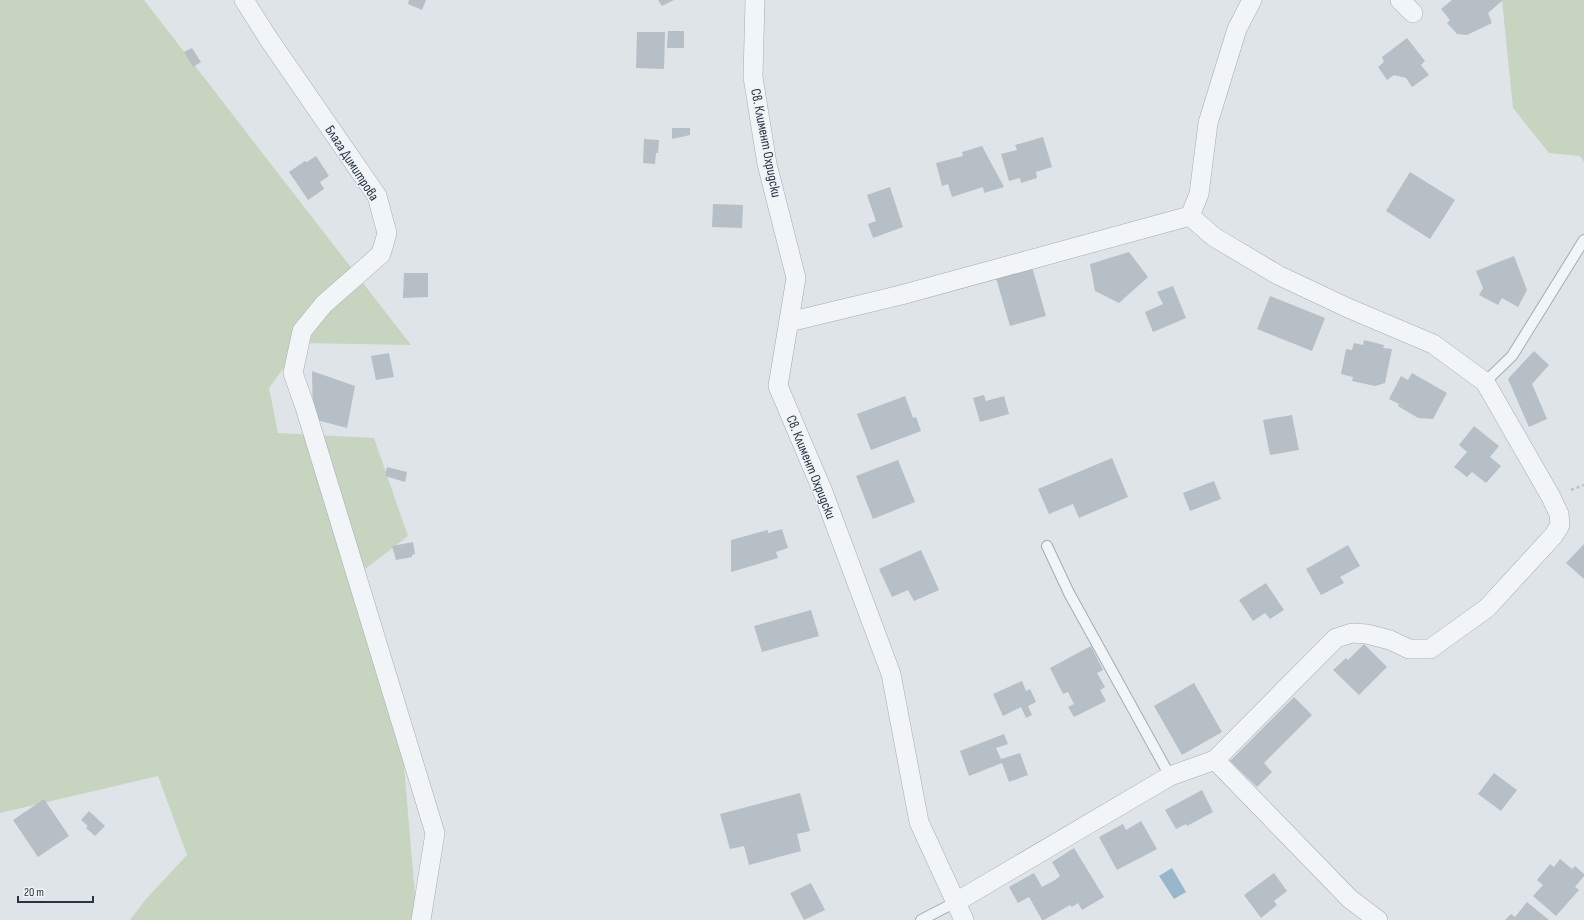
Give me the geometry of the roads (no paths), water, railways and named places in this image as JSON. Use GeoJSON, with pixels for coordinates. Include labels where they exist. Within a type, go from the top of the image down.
{"type":"FeatureCollection","features":[{"type":"Feature","properties":{"kind":"street","name":"Блага Димитрова"},"geometry":{"type":"LineString","coordinates":[[244,0],[268,38],[377,196],[388,233],[381,254],[324,304],[302,331],[293,373],[305,407],[435,833],[421,920]]}},
{"type":"Feature","properties":{"kind":"street","name":"Св. Климент Охридски"},"geometry":{"type":"LineString","coordinates":[[755,0],[754,77],[767,164],[796,278],[778,386],[823,492],[891,674],[919,822],[964,920]]}},
{"type":"Feature","properties":{"kind":"street"},"geometry":{"type":"LineString","coordinates":[[1190,216],[1199,194],[1208,123],[1237,29],[1252,0]]}},
{"type":"Feature","properties":{"kind":"street"},"geometry":{"type":"LineString","coordinates":[[1400,0],[1413,14]]}},
{"type":"Feature","properties":{"kind":"street"},"geometry":{"type":"LineString","coordinates":[[789,322],[901,294],[1190,216]]}},
{"type":"Feature","properties":{"kind":"street"},"geometry":{"type":"LineString","coordinates":[[956,902],[1170,776],[1215,760],[1336,638],[1352,633],[1367,634],[1390,640],[1409,649],[1430,648],[1487,608],[1554,535],[1560,525],[1559,514],[1485,382],[1433,344],[1348,308],[1278,275],[1214,237],[1190,216]]}},
{"type":"Feature","properties":{"kind":"street"},"geometry":{"type":"LineString","coordinates":[[1215,760],[1350,899],[1378,920]]}},
{"type":"Feature","properties":{"kind":"lane"},"geometry":{"type":"LineString","coordinates":[[1485,382],[1512,356],[1584,240]]}},
{"type":"Feature","properties":{"kind":"lane"},"geometry":{"type":"LineString","coordinates":[[1047,546],[1069,593],[1170,776]]}},
{"type":"Feature","properties":{"kind":"lane"},"geometry":{"type":"LineString","coordinates":[[921,920],[956,902]]}},
{"type":"Feature","properties":{"kind":"water"},"geometry":{"type":"Polygon","coordinates":[[[1172,868],[1186,892],[1174,899],[1159,876],[1172,868]]]}}]}
